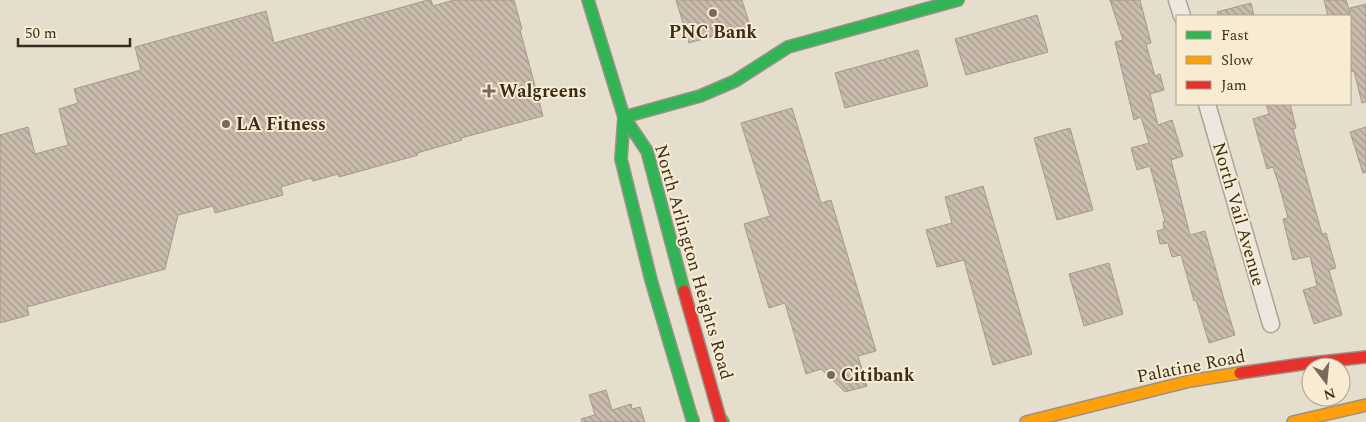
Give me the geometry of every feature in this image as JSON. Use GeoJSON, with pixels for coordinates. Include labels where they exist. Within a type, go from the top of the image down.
{"type":"FeatureCollection","features":[{"type":"Feature","properties":{"kind":"main road","name":"North Arlington Heights Road"},"geometry":{"type":"LineString","coordinates":[[588,0],[624,117],[647,151],[684,291],[722,421]]}},
{"type":"Feature","properties":{"kind":"main road"},"geometry":{"type":"LineString","coordinates":[[624,117],[700,96],[735,81],[788,47],[938,3],[958,0]]}},
{"type":"Feature","properties":{"kind":"main road","name":"North Arlington Heights Road"},"geometry":{"type":"LineString","coordinates":[[624,117],[621,159],[651,280],[693,421]]}},
{"type":"Feature","properties":{"kind":"main road"},"geometry":{"type":"LineString","coordinates":[[1190,381],[1274,357]]}},
{"type":"Feature","properties":{"kind":"main road","name":"Palatine Road"},"geometry":{"type":"LineString","coordinates":[[1026,422],[1190,381],[1302,364],[1366,357]]}},
{"type":"Feature","properties":{"kind":"main road"},"geometry":{"type":"LineString","coordinates":[[1293,422],[1366,405]]}},
{"type":"Feature","properties":{"kind":"street"},"geometry":{"type":"LineString","coordinates":[[1177,0],[1182,15]]}},
{"type":"Feature","properties":{"kind":"street","name":"North Vail Avenue"},"geometry":{"type":"LineString","coordinates":[[1207,105],[1271,324]]}},
{"type":"Feature","properties":{"kind":"building"},"geometry":{"type":"Polygon","coordinates":[[[431,0],[433,6],[454,0],[514,0],[543,116],[461,138],[462,140],[417,153],[418,155],[339,177],[338,174],[313,181],[311,178],[281,187],[283,195],[215,213],[213,206],[178,215],[165,269],[27,307],[29,315],[0,323],[0,135],[28,127],[35,154],[68,145],[59,109],[78,103],[74,89],[141,70],[135,47],[266,11],[274,43],[431,0]]]}},
{"type":"Feature","properties":{"kind":"building","name":"PNC Bank"},"geometry":{"type":"Polygon","coordinates":[[[676,0],[742,0],[750,26],[689,43],[676,0]]]}},
{"type":"Feature","properties":{"kind":"building"},"geometry":{"type":"Polygon","coordinates":[[[1110,0],[1140,0],[1151,43],[1146,44],[1155,76],[1160,74],[1164,90],[1150,94],[1158,125],[1172,120],[1183,156],[1171,160],[1190,235],[1205,231],[1235,335],[1209,343],[1196,300],[1194,301],[1181,255],[1172,257],[1168,243],[1160,244],[1157,231],[1164,229],[1163,222],[1165,222],[1150,166],[1137,170],[1131,148],[1149,143],[1141,117],[1134,120],[1115,42],[1123,40],[1110,0]]]}},
{"type":"Feature","properties":{"kind":"building"},"geometry":{"type":"Polygon","coordinates":[[[1324,0],[1346,0],[1350,13],[1350,8],[1366,4],[1366,102],[1362,103],[1354,71],[1351,72],[1351,15],[1328,15],[1324,0]]]}},
{"type":"Feature","properties":{"kind":"building"},"geometry":{"type":"Polygon","coordinates":[[[1251,3],[1254,15],[1218,15],[1217,12],[1251,3]]]}},
{"type":"Feature","properties":{"kind":"building"},"geometry":{"type":"Polygon","coordinates":[[[1037,15],[1048,52],[966,75],[955,39],[1037,15]]]}},
{"type":"Feature","properties":{"kind":"building"},"geometry":{"type":"Polygon","coordinates":[[[918,50],[928,86],[845,108],[835,73],[918,50]]]}},
{"type":"Feature","properties":{"kind":"building"},"geometry":{"type":"Polygon","coordinates":[[[1266,105],[1290,105],[1296,128],[1293,129],[1322,234],[1326,233],[1336,268],[1329,270],[1342,315],[1314,324],[1303,290],[1317,286],[1310,256],[1293,260],[1283,219],[1288,218],[1279,185],[1273,167],[1267,169],[1253,119],[1269,114],[1266,105]]]}},
{"type":"Feature","properties":{"kind":"building"},"geometry":{"type":"Polygon","coordinates":[[[792,108],[821,203],[831,200],[876,351],[858,356],[867,386],[845,392],[821,369],[806,374],[785,303],[769,308],[744,224],[770,216],[741,123],[792,108]]]}},
{"type":"Feature","properties":{"kind":"building"},"geometry":{"type":"Polygon","coordinates":[[[1366,127],[1366,172],[1363,173],[1350,132],[1366,127]]]}},
{"type":"Feature","properties":{"kind":"building"},"geometry":{"type":"Polygon","coordinates":[[[1070,128],[1093,210],[1057,220],[1034,138],[1070,128]]]}},
{"type":"Feature","properties":{"kind":"building"},"geometry":{"type":"Polygon","coordinates":[[[983,186],[1032,354],[993,365],[964,260],[937,267],[926,230],[952,223],[945,197],[983,186]]]}},
{"type":"Feature","properties":{"kind":"building"},"geometry":{"type":"Polygon","coordinates":[[[1109,263],[1123,314],[1084,326],[1069,274],[1109,263]]]}},
{"type":"Feature","properties":{"kind":"building"},"geometry":{"type":"Polygon","coordinates":[[[606,390],[612,410],[631,404],[632,409],[640,407],[645,422],[582,422],[581,419],[595,415],[589,395],[606,390]]]}},
{"type":"Feature","properties":{"kind":"traffic: fast"},"geometry":{"type":"LineString","coordinates":[[588,0],[624,117],[647,151],[684,291]]}},
{"type":"Feature","properties":{"kind":"traffic: fast"},"geometry":{"type":"LineString","coordinates":[[624,117],[700,96],[735,81],[788,47],[958,0]]}},
{"type":"Feature","properties":{"kind":"traffic: fast"},"geometry":{"type":"LineString","coordinates":[[624,117],[621,159],[651,280],[693,422]]}},
{"type":"Feature","properties":{"kind":"traffic: fast"},"geometry":{"type":"LineString","coordinates":[[720,418],[723,422]]}},
{"type":"Feature","properties":{"kind":"traffic: slow"},"geometry":{"type":"LineString","coordinates":[[1026,422],[1190,381],[1240,373]]}},
{"type":"Feature","properties":{"kind":"traffic: slow"},"geometry":{"type":"LineString","coordinates":[[1293,422],[1366,405]]}},
{"type":"Feature","properties":{"kind":"traffic: jam"},"geometry":{"type":"LineString","coordinates":[[684,291],[721,422]]}},
{"type":"Feature","properties":{"kind":"traffic: jam"},"geometry":{"type":"LineString","coordinates":[[1240,373],[1366,357]]}},
{"type":"Feature","properties":{"kind":"place","name":"PNC Bank"},"geometry":{"type":"Point","coordinates":[713,13]}},
{"type":"Feature","properties":{"kind":"place","name":"Walgreens"},"geometry":{"type":"Point","coordinates":[489,91]}},
{"type":"Feature","properties":{"kind":"place","name":"LA Fitness"},"geometry":{"type":"Point","coordinates":[226,124]}},
{"type":"Feature","properties":{"kind":"place","name":"Citibank"},"geometry":{"type":"Point","coordinates":[831,375]}}]}
